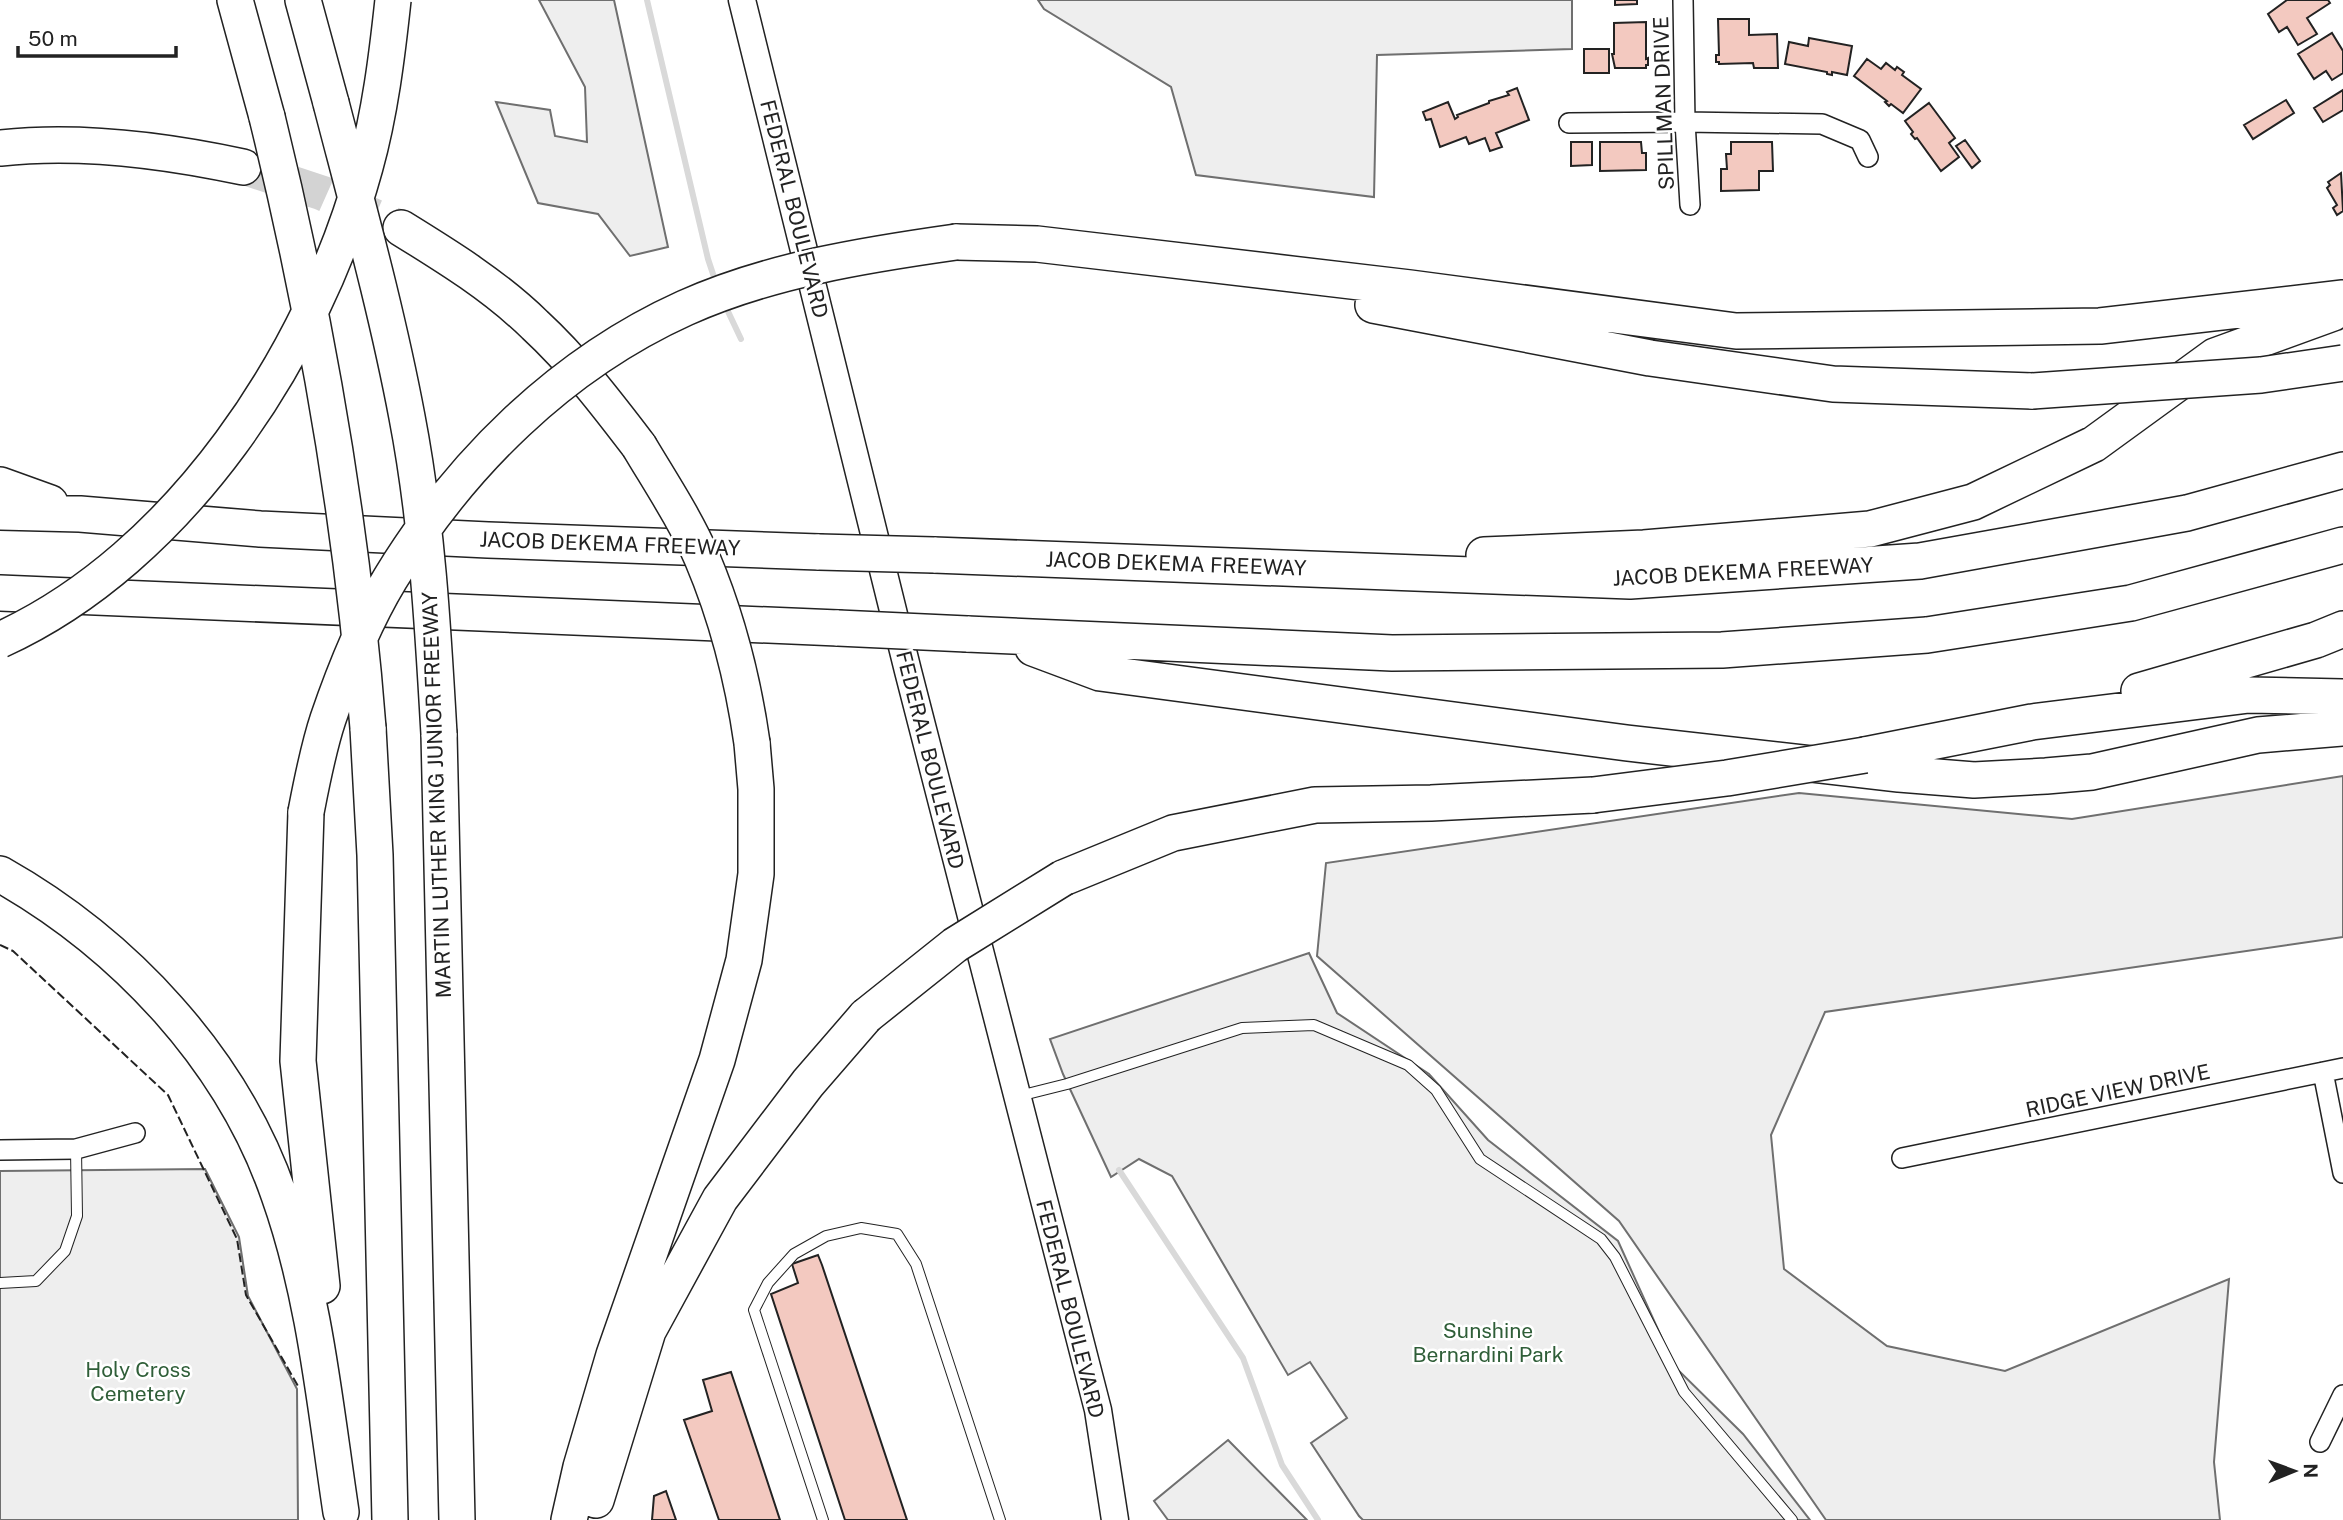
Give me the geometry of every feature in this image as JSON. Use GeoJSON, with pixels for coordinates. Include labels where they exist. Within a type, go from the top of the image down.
{"type":"FeatureCollection","features":[{"type":"Feature","properties":{"kind":"highway"},"geometry":{"type":"LineString","coordinates":[[235,0],[267,117],[301,261],[332,426],[363,656],[376,855],[390,1520]]}},
{"type":"Feature","properties":{"kind":"highway","name":"MARTIN LUTHER KING JUNIOR FREEWAY"},"geometry":{"type":"LineString","coordinates":[[303,0],[377,281],[408,420],[429,579],[439,734],[457,1520]]}},
{"type":"Feature","properties":{"kind":"highway"},"geometry":{"type":"LineString","coordinates":[[0,640],[54,613],[91,586],[178,509],[215,464],[277,372],[307,320],[331,267],[366,167],[387,54],[393,0]]}},
{"type":"Feature","properties":{"kind":"highway"},"geometry":{"type":"LineString","coordinates":[[0,148],[74,145],[135,149],[190,156],[243,167]]}},
{"type":"Feature","properties":{"kind":"highway"},"geometry":{"type":"LineString","coordinates":[[401,228],[492,288],[534,324],[599,395],[639,446],[705,567],[722,610],[736,660],[752,743],[756,789],[755,874],[744,960],[717,1060],[614,1355],[581,1467],[569,1520]]}},
{"type":"Feature","properties":{"kind":"highway"},"geometry":{"type":"LineString","coordinates":[[341,1516],[323,1293],[299,1061],[306,812],[327,722],[363,632],[388,582],[415,540],[458,484],[496,442],[539,401],[647,327],[687,307],[787,273],[956,242],[1037,244],[1410,288],[1736,331],[2100,326],[2343,298]]}},
{"type":"Feature","properties":{"kind":"highway"},"geometry":{"type":"LineString","coordinates":[[1105,253],[1563,342],[1833,384],[2032,391],[2260,375],[2343,363]]}},
{"type":"Feature","properties":{"kind":"highway"},"geometry":{"type":"LineString","coordinates":[[1235,566],[1644,548],[1870,529],[1973,502],[2094,444],[2215,356],[2343,309]]}},
{"type":"Feature","properties":{"kind":"highway","name":"JACOB DEKEMA FREEWAY"},"geometry":{"type":"LineString","coordinates":[[0,512],[80,514],[260,529],[475,540],[1630,581],[1920,561],[2187,513],[2343,470]]}},
{"type":"Feature","properties":{"kind":"highway"},"geometry":{"type":"LineString","coordinates":[[0,485],[80,514]]}},
{"type":"Feature","properties":{"kind":"highway"},"geometry":{"type":"LineString","coordinates":[[0,593],[1392,653],[1722,650],[1927,635],[2131,603],[2343,545]]}},
{"type":"Feature","properties":{"kind":"highway"},"geometry":{"type":"LineString","coordinates":[[2032,722],[2316,640],[2343,629]]}},
{"type":"Feature","properties":{"kind":"highway"},"geometry":{"type":"LineString","coordinates":[[1004,636],[1100,673],[1627,743],[1911,775],[1974,779],[2092,772],[2258,735],[2343,727]]}},
{"type":"Feature","properties":{"kind":"highway"},"geometry":{"type":"LineString","coordinates":[[590,1520],[648,1331],[720,1199],[807,1083],[866,1017],[956,945],[1063,878],[1173,833],[1315,805],[1431,803],[1593,795],[1727,778],[1865,755],[2032,722],[2249,695],[2343,697]]}},
{"type":"Feature","properties":{"kind":"highway"},"geometry":{"type":"LineString","coordinates":[[0,874],[71,920],[137,976],[198,1046],[254,1133],[279,1195],[302,1275],[316,1348],[341,1516]]}},
{"type":"Feature","properties":{"kind":"main road","name":"FEDERAL BOULEVARD"},"geometry":{"type":"LineString","coordinates":[[742,0],[904,657],[1098,1410],[1115,1520]]}},
{"type":"Feature","properties":{"kind":"street","name":"SPILLMAN DRIVE"},"geometry":{"type":"LineString","coordinates":[[1683,0],[1685,122],[1690,205]]}},
{"type":"Feature","properties":{"kind":"street"},"geometry":{"type":"LineString","coordinates":[[1569,123],[1822,124],[1860,140],[1868,156]]}},
{"type":"Feature","properties":{"kind":"street","name":"RIDGE VIEW DRIVE"},"geometry":{"type":"LineString","coordinates":[[1902,1158],[2343,1068]]}},
{"type":"Feature","properties":{"kind":"street"},"geometry":{"type":"LineString","coordinates":[[2323,1072],[2343,1173]]}},
{"type":"Feature","properties":{"kind":"street"},"geometry":{"type":"LineString","coordinates":[[0,1150],[76,1149],[135,1133]]}},
{"type":"Feature","properties":{"kind":"street"},"geometry":{"type":"LineString","coordinates":[[2320,1442],[2343,1395]]}},
{"type":"Feature","properties":{"kind":"lane"},"geometry":{"type":"LineString","coordinates":[[1016,1097],[1068,1084],[1242,1028],[1314,1025],[1408,1065],[1436,1090],[1480,1160],[1601,1239],[1615,1258],[1684,1392],[1792,1520]]}},
{"type":"Feature","properties":{"kind":"lane"},"geometry":{"type":"LineString","coordinates":[[0,1283],[36,1281],[65,1251],[77,1216],[76,1149]]}},
{"type":"Feature","properties":{"kind":"lane"},"geometry":{"type":"LineString","coordinates":[[823,1520],[754,1310],[768,1283],[794,1254],[826,1236],[861,1228],[897,1234],[916,1264],[1000,1520]]}},
{"type":"Feature","properties":{"kind":"green space"},"geometry":{"type":"Polygon","coordinates":[[[539,0],[614,0],[668,247],[630,256],[598,214],[538,203],[496,102],[550,110],[555,136],[587,142],[585,87],[539,0]]]}},
{"type":"Feature","properties":{"kind":"green space"},"geometry":{"type":"Polygon","coordinates":[[[1038,0],[1572,0],[1572,49],[1377,55],[1374,197],[1196,175],[1171,87],[1044,9],[1038,0]]]}},
{"type":"Feature","properties":{"kind":"green space"},"geometry":{"type":"Polygon","coordinates":[[[2343,776],[2343,937],[1825,1012],[1771,1135],[1784,1269],[1887,1346],[2005,1371],[2229,1279],[2214,1462],[2220,1520],[1826,1520],[1619,1221],[1317,956],[1326,863],[1799,793],[2072,819],[2343,776]]]}},
{"type":"Feature","properties":{"kind":"green space","name":"Sunshine Bernardini Park"},"geometry":{"type":"Polygon","coordinates":[[[1309,953],[1337,1013],[1429,1074],[1488,1140],[1618,1241],[1675,1367],[1743,1434],[1810,1520],[1363,1520],[1359,1516],[1311,1443],[1347,1418],[1310,1362],[1288,1375],[1172,1176],[1139,1159],[1111,1177],[1063,1074],[1050,1039],[1309,953]]]}},
{"type":"Feature","properties":{"kind":"green space","name":"Holy Cross Cemetery"},"geometry":{"type":"Polygon","coordinates":[[[205,1169],[239,1237],[248,1296],[297,1389],[298,1520],[0,1520],[0,1171],[205,1169]]]}},
{"type":"Feature","properties":{"kind":"green space"},"geometry":{"type":"Polygon","coordinates":[[[1228,1440],[1307,1520],[1168,1520],[1154,1501],[1228,1440]]]}},
{"type":"Feature","properties":{"kind":"building"},"geometry":{"type":"Polygon","coordinates":[[[1615,0],[1637,0],[1637,4],[1615,5],[1615,0]]]}},
{"type":"Feature","properties":{"kind":"building"},"geometry":{"type":"Polygon","coordinates":[[[2287,0],[2328,0],[2330,3],[2307,18],[2317,34],[2298,45],[2287,27],[2279,32],[2268,14],[2287,0]]]}},
{"type":"Feature","properties":{"kind":"building"},"geometry":{"type":"Polygon","coordinates":[[[1718,19],[1749,19],[1749,35],[1777,34],[1778,68],[1754,68],[1753,63],[1716,62],[1716,55],[1719,55],[1718,19]]]}},
{"type":"Feature","properties":{"kind":"building"},"geometry":{"type":"Polygon","coordinates":[[[1646,22],[1646,68],[1615,68],[1612,54],[1614,23],[1646,22]]]}},
{"type":"Feature","properties":{"kind":"building"},"geometry":{"type":"Polygon","coordinates":[[[2332,33],[2343,51],[2343,73],[2332,80],[2326,71],[2314,79],[2298,54],[2332,33]]]}},
{"type":"Feature","properties":{"kind":"building"},"geometry":{"type":"Polygon","coordinates":[[[1809,38],[1852,46],[1847,75],[1832,72],[1832,75],[1785,64],[1789,42],[1808,46],[1809,38]]]}},
{"type":"Feature","properties":{"kind":"building"},"geometry":{"type":"Polygon","coordinates":[[[1584,49],[1609,49],[1609,73],[1584,73],[1584,49]]]}},
{"type":"Feature","properties":{"kind":"building"},"geometry":{"type":"Polygon","coordinates":[[[1867,59],[1881,69],[1886,63],[1895,70],[1897,67],[1904,72],[1902,75],[1921,89],[1903,113],[1891,104],[1889,106],[1885,102],[1887,101],[1854,76],[1867,59]]]}},
{"type":"Feature","properties":{"kind":"building"},"geometry":{"type":"Polygon","coordinates":[[[1517,88],[1529,120],[1496,133],[1502,147],[1490,151],[1485,138],[1469,144],[1466,137],[1440,147],[1431,119],[1426,120],[1423,112],[1448,102],[1455,119],[1457,115],[1509,95],[1507,92],[1517,88]]]}},
{"type":"Feature","properties":{"kind":"building"},"geometry":{"type":"Polygon","coordinates":[[[2343,90],[2343,110],[2323,122],[2314,108],[2343,90]]]}},
{"type":"Feature","properties":{"kind":"building"},"geometry":{"type":"Polygon","coordinates":[[[2286,100],[2294,113],[2253,139],[2244,125],[2286,100]]]}},
{"type":"Feature","properties":{"kind":"building"},"geometry":{"type":"Polygon","coordinates":[[[1929,103],[1955,138],[1949,143],[1959,157],[1941,171],[1917,138],[1911,134],[1913,132],[1905,121],[1929,103]]]}},
{"type":"Feature","properties":{"kind":"building"},"geometry":{"type":"Polygon","coordinates":[[[1965,140],[1980,161],[1972,168],[1956,146],[1965,140]]]}},
{"type":"Feature","properties":{"kind":"building"},"geometry":{"type":"Polygon","coordinates":[[[1571,142],[1592,142],[1592,165],[1571,166],[1571,142]]]}},
{"type":"Feature","properties":{"kind":"building"},"geometry":{"type":"Polygon","coordinates":[[[1600,142],[1641,142],[1642,153],[1646,153],[1646,170],[1600,171],[1600,142]]]}},
{"type":"Feature","properties":{"kind":"building"},"geometry":{"type":"Polygon","coordinates":[[[1731,142],[1772,142],[1773,171],[1759,171],[1759,190],[1721,191],[1721,169],[1727,169],[1726,154],[1731,154],[1731,142]]]}},
{"type":"Feature","properties":{"kind":"building"},"geometry":{"type":"Polygon","coordinates":[[[2341,173],[2343,211],[2337,215],[2333,208],[2337,205],[2327,188],[2330,185],[2328,182],[2341,173]]]}},
{"type":"Feature","properties":{"kind":"building"},"geometry":{"type":"Polygon","coordinates":[[[818,1255],[907,1520],[845,1520],[771,1294],[798,1283],[792,1264],[818,1255]]]}},
{"type":"Feature","properties":{"kind":"building"},"geometry":{"type":"Polygon","coordinates":[[[731,1372],[780,1520],[719,1520],[684,1420],[712,1411],[703,1380],[731,1372]]]}},
{"type":"Feature","properties":{"kind":"building"},"geometry":{"type":"Polygon","coordinates":[[[666,1491],[676,1520],[652,1520],[654,1496],[666,1491]]]}},
{"type":"Feature","properties":{"kind":"waterway"},"geometry":{"type":"LineString","coordinates":[[647,0],[716,283]]}},
{"type":"Feature","properties":{"kind":"waterway"},"geometry":{"type":"LineString","coordinates":[[724,303],[741,339]]}},
{"type":"Feature","properties":{"kind":"waterway"},"geometry":{"type":"LineString","coordinates":[[1119,1170],[1243,1358],[1282,1465],[1318,1520]]}},
{"type":"Feature","properties":{"kind":"tunnel"},"geometry":{"type":"LineString","coordinates":[[243,167],[322,193],[401,228]]}},
{"type":"Feature","properties":{"kind":"fence"},"geometry":{"type":"LineString","coordinates":[[0,945],[13,951],[168,1095],[237,1239],[246,1295],[298,1386]]}}]}
